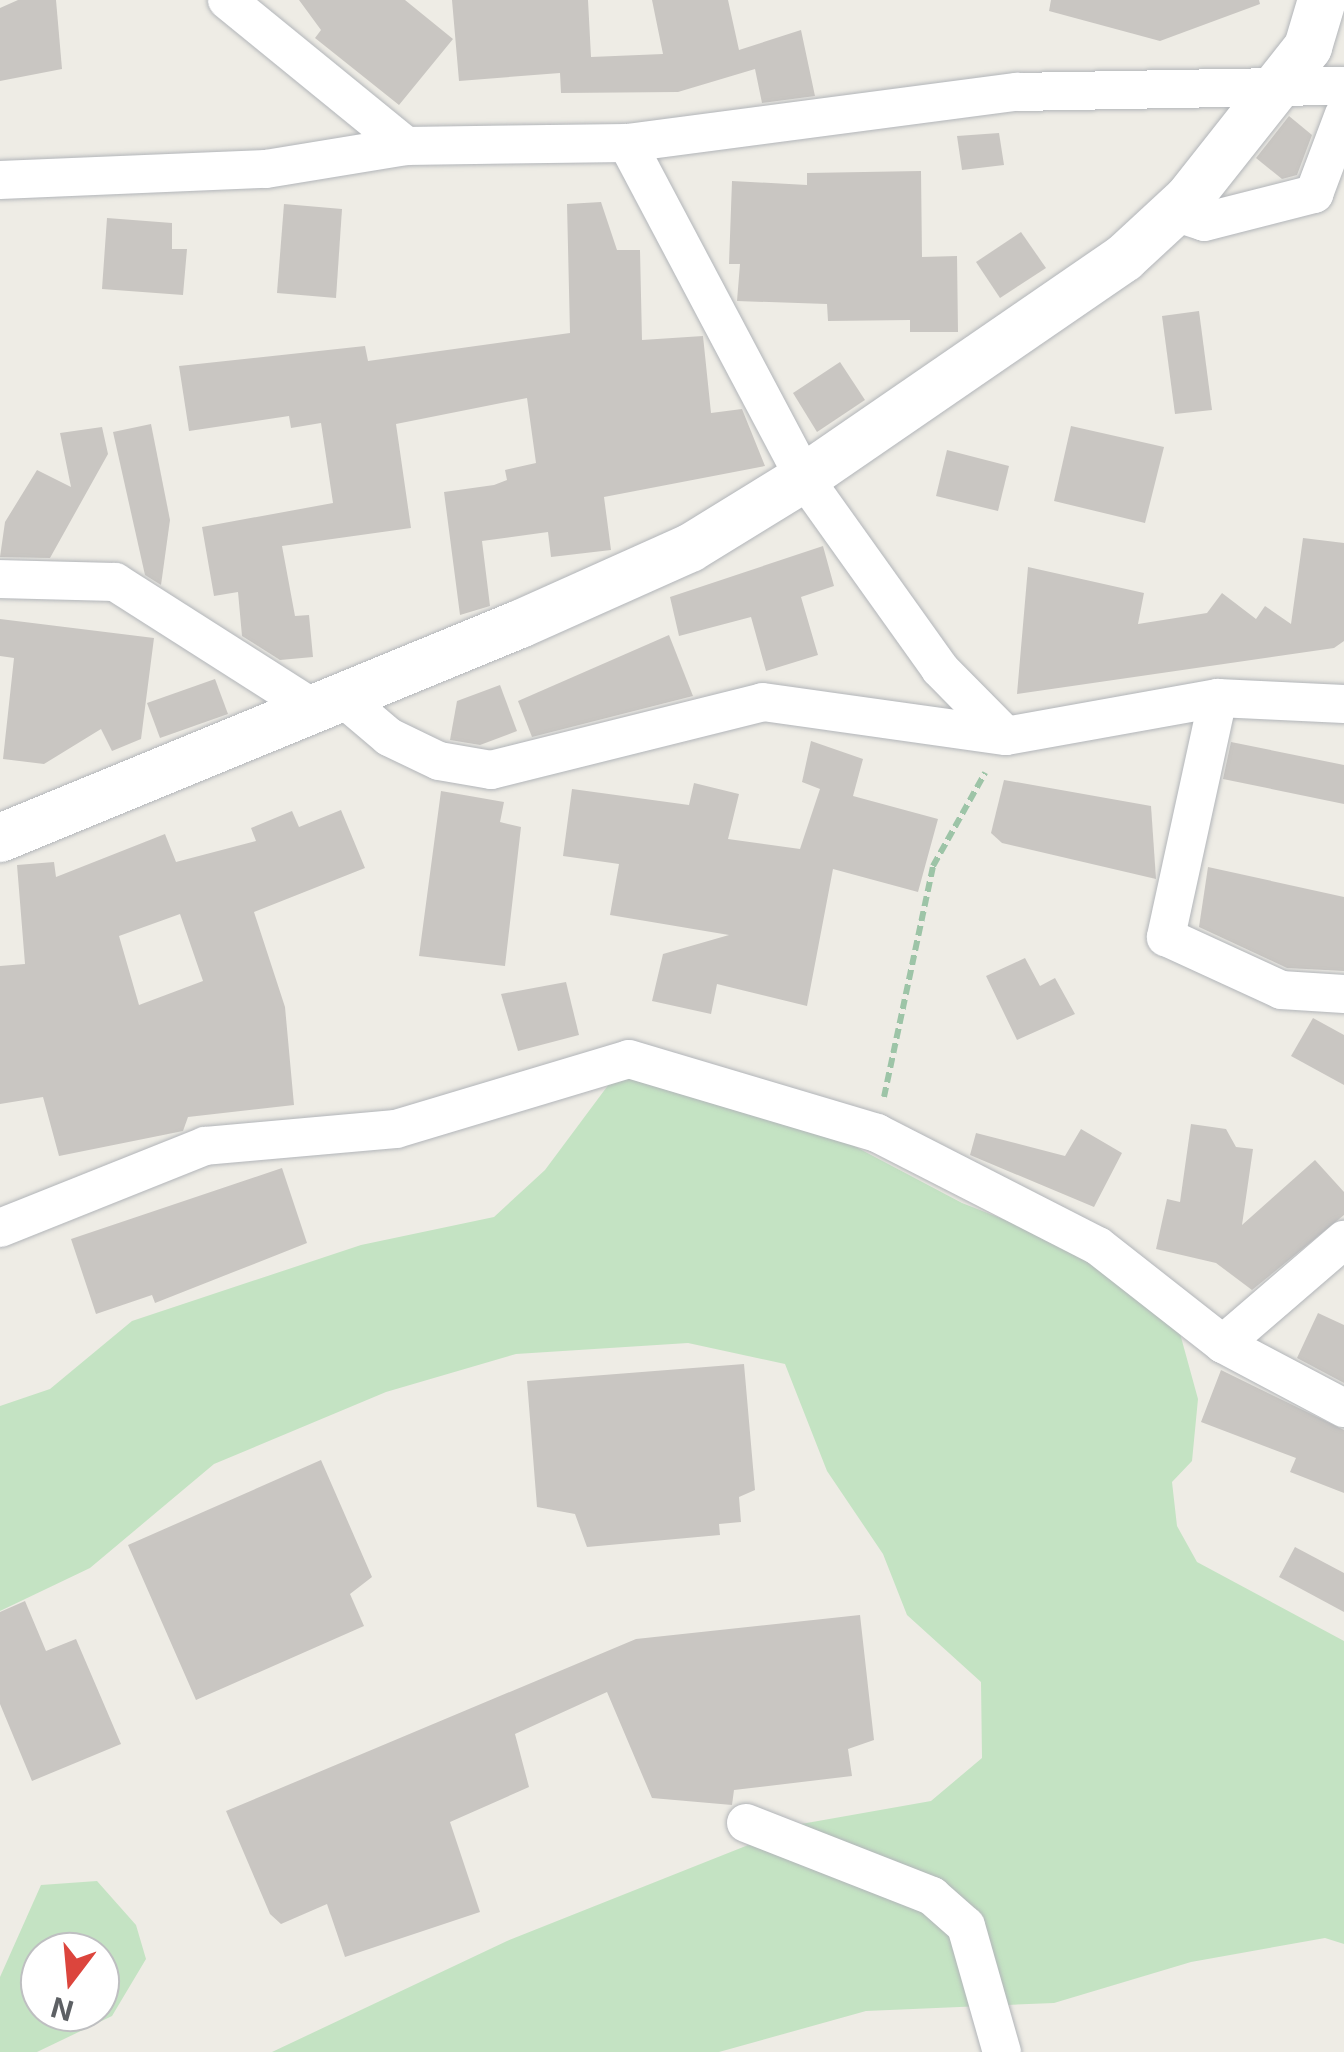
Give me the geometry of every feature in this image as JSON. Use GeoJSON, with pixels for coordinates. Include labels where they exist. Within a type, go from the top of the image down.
{"type":"FeatureCollection","features":[{"type":"Feature","properties":{"kind":"street"},"geometry":{"type":"LineString","coordinates":[[227,0],[406,146]]}},
{"type":"Feature","properties":{"kind":"street"},"geometry":{"type":"LineString","coordinates":[[0,838],[328,704],[690,548],[804,478],[1124,258],[1174,212],[1279,88],[1308,46],[1322,0]]}},
{"type":"Feature","properties":{"kind":"street"},"geometry":{"type":"LineString","coordinates":[[0,180],[266,169],[406,146],[627,143],[1017,92],[1344,86]]}},
{"type":"Feature","properties":{"kind":"street"},"geometry":{"type":"LineString","coordinates":[[1174,212],[1204,222],[1314,194],[1344,114]]}},
{"type":"Feature","properties":{"kind":"street"},"geometry":{"type":"LineString","coordinates":[[627,143],[804,478],[940,669],[1006,736]]}},
{"type":"Feature","properties":{"kind":"street"},"geometry":{"type":"LineString","coordinates":[[0,579],[114,582],[388,737],[439,761],[491,770],[762,702],[1006,736],[1218,698],[1344,704]]}},
{"type":"Feature","properties":{"kind":"street"},"geometry":{"type":"LineString","coordinates":[[1218,698],[1166,937],[1215,968],[1281,990],[1344,994]]}},
{"type":"Feature","properties":{"kind":"street"},"geometry":{"type":"LineString","coordinates":[[0,1228],[205,1146],[396,1129],[629,1059],[876,1132],[1098,1246],[1223,1344],[1344,1408]]}},
{"type":"Feature","properties":{"kind":"street"},"geometry":{"type":"LineString","coordinates":[[1223,1344],[1344,1240]]}},
{"type":"Feature","properties":{"kind":"street"},"geometry":{"type":"LineString","coordinates":[[746,1823],[932,1896],[966,1926],[1002,2052]]}},
{"type":"Feature","properties":{"kind":"path"},"geometry":{"type":"LineString","coordinates":[[876,1132],[933,866],[1006,736]]}},
{"type":"Feature","properties":{"kind":"green space"},"geometry":{"type":"Polygon","coordinates":[[[615,1076],[698,1088],[822,1129],[962,1203],[1117,1264],[1170,1297],[1198,1399],[1192,1461],[1172,1482],[1177,1526],[1197,1562],[1344,1641],[1344,1944],[1325,1938],[1191,1962],[1054,2003],[866,2011],[719,2052],[272,2052],[507,1941],[801,1824],[931,1801],[982,1758],[981,1682],[907,1615],[883,1554],[827,1471],[785,1364],[688,1343],[516,1354],[386,1392],[214,1464],[90,1568],[0,1611],[0,1406],[50,1389],[132,1321],[361,1245],[494,1217],[545,1170],[615,1076]]]}},
{"type":"Feature","properties":{"kind":"green space"},"geometry":{"type":"Polygon","coordinates":[[[97,1881],[136,1925],[146,1959],[120,2003],[120,1932],[20,1932],[41,1885],[97,1881]]]}},
{"type":"Feature","properties":{"kind":"green space"},"geometry":{"type":"Polygon","coordinates":[[[20,1932],[20,2032],[79,2032],[37,2052],[0,2052],[0,1977],[20,1932]]]}},
{"type":"Feature","properties":{"kind":"building"},"geometry":{"type":"Polygon","coordinates":[[[18,0],[56,0],[62,69],[0,81],[0,8],[18,0]]]}},
{"type":"Feature","properties":{"kind":"building"},"geometry":{"type":"Polygon","coordinates":[[[299,0],[405,0],[453,39],[399,105],[315,38],[321,30],[299,0]]]}},
{"type":"Feature","properties":{"kind":"building"},"geometry":{"type":"Polygon","coordinates":[[[452,0],[588,0],[591,57],[663,54],[652,0],[728,0],[739,50],[801,30],[815,96],[762,103],[755,69],[678,92],[561,93],[560,73],[459,81],[452,0]]]}},
{"type":"Feature","properties":{"kind":"building"},"geometry":{"type":"Polygon","coordinates":[[[1051,0],[1259,0],[1260,4],[1160,41],[1049,11],[1051,0]]]}},
{"type":"Feature","properties":{"kind":"building"},"geometry":{"type":"Polygon","coordinates":[[[1289,116],[1312,135],[1297,175],[1282,179],[1256,158],[1289,116]]]}},
{"type":"Feature","properties":{"kind":"building"},"geometry":{"type":"Polygon","coordinates":[[[999,133],[1004,165],[962,170],[957,136],[999,133]]]}},
{"type":"Feature","properties":{"kind":"building"},"geometry":{"type":"Polygon","coordinates":[[[921,171],[922,257],[957,256],[958,332],[910,332],[910,320],[828,321],[827,304],[737,301],[740,264],[729,264],[732,181],[807,185],[807,173],[921,171]]]}},
{"type":"Feature","properties":{"kind":"building"},"geometry":{"type":"Polygon","coordinates":[[[601,202],[617,250],[640,250],[642,340],[703,336],[711,413],[742,409],[765,466],[604,497],[611,550],[551,557],[548,532],[482,541],[490,606],[460,615],[444,492],[494,485],[507,480],[505,470],[536,463],[527,398],[396,424],[411,528],[282,546],[295,616],[309,615],[313,657],[280,660],[242,636],[238,592],[214,596],[202,527],[333,503],[321,423],[291,428],[289,416],[189,431],[179,366],[365,346],[368,361],[570,333],[567,204],[601,202]]]}},
{"type":"Feature","properties":{"kind":"building"},"geometry":{"type":"Polygon","coordinates":[[[284,204],[342,209],[336,298],[277,293],[284,204]]]}},
{"type":"Feature","properties":{"kind":"building"},"geometry":{"type":"Polygon","coordinates":[[[107,218],[172,223],[172,249],[187,249],[183,295],[102,289],[107,218]]]}},
{"type":"Feature","properties":{"kind":"building"},"geometry":{"type":"Polygon","coordinates":[[[1021,232],[1046,268],[1000,298],[976,262],[1021,232]]]}},
{"type":"Feature","properties":{"kind":"building"},"geometry":{"type":"Polygon","coordinates":[[[1199,311],[1212,410],[1175,414],[1162,316],[1199,311]]]}},
{"type":"Feature","properties":{"kind":"building"},"geometry":{"type":"Polygon","coordinates":[[[840,362],[865,400],[817,432],[793,393],[840,362]]]}},
{"type":"Feature","properties":{"kind":"building"},"geometry":{"type":"Polygon","coordinates":[[[151,424],[170,520],[161,585],[145,575],[113,432],[151,424]]]}},
{"type":"Feature","properties":{"kind":"building"},"geometry":{"type":"Polygon","coordinates":[[[1071,426],[1164,447],[1145,523],[1054,501],[1071,426]]]}},
{"type":"Feature","properties":{"kind":"building"},"geometry":{"type":"Polygon","coordinates":[[[102,427],[108,454],[50,558],[0,557],[5,522],[37,470],[71,487],[60,433],[102,427]]]}},
{"type":"Feature","properties":{"kind":"building"},"geometry":{"type":"Polygon","coordinates":[[[947,450],[1009,466],[998,511],[936,496],[947,450]]]}},
{"type":"Feature","properties":{"kind":"building"},"geometry":{"type":"Polygon","coordinates":[[[1303,538],[1344,543],[1344,641],[1334,648],[1017,694],[1028,567],[1144,593],[1138,624],[1207,613],[1222,593],[1256,619],[1265,606],[1291,624],[1303,538]]]}},
{"type":"Feature","properties":{"kind":"building"},"geometry":{"type":"Polygon","coordinates":[[[823,546],[834,586],[801,597],[818,655],[766,671],[751,617],[679,636],[670,597],[823,546]]]}},
{"type":"Feature","properties":{"kind":"building"},"geometry":{"type":"Polygon","coordinates":[[[0,619],[154,638],[141,739],[112,751],[101,729],[44,764],[3,759],[14,658],[0,656],[0,619]]]}},
{"type":"Feature","properties":{"kind":"building"},"geometry":{"type":"Polygon","coordinates":[[[669,635],[693,696],[532,737],[518,701],[669,635]]]}},
{"type":"Feature","properties":{"kind":"building"},"geometry":{"type":"Polygon","coordinates":[[[215,679],[228,714],[160,738],[147,703],[215,679]]]}},
{"type":"Feature","properties":{"kind":"building"},"geometry":{"type":"Polygon","coordinates":[[[500,685],[517,731],[480,745],[450,740],[457,701],[500,685]]]}},
{"type":"Feature","properties":{"kind":"building"},"geometry":{"type":"Polygon","coordinates":[[[811,741],[863,759],[853,796],[938,819],[918,892],[833,869],[807,1006],[717,984],[711,1014],[652,1001],[663,954],[729,935],[610,915],[619,864],[563,856],[572,789],[689,805],[694,783],[739,794],[728,839],[800,849],[820,789],[802,782],[811,741]]]}},
{"type":"Feature","properties":{"kind":"building"},"geometry":{"type":"Polygon","coordinates":[[[1231,742],[1344,765],[1344,804],[1223,779],[1231,742]]]}},
{"type":"Feature","properties":{"kind":"building"},"geometry":{"type":"Polygon","coordinates":[[[1004,780],[1151,806],[1156,879],[1002,843],[991,833],[1004,780]]]}},
{"type":"Feature","properties":{"kind":"building"},"geometry":{"type":"Polygon","coordinates":[[[441,791],[504,802],[500,822],[521,827],[505,966],[419,956],[441,791]]]}},
{"type":"Feature","properties":{"kind":"building"},"geometry":{"type":"Polygon","coordinates":[[[341,810],[365,868],[254,912],[285,1007],[294,1105],[188,1117],[183,1131],[59,1156],[43,1097],[0,1104],[0,966],[25,964],[17,865],[54,862],[56,877],[165,834],[176,862],[256,841],[251,828],[292,811],[299,827],[341,810]],[[180,914],[119,936],[139,1005],[203,981],[180,914]]]}},
{"type":"Feature","properties":{"kind":"building"},"geometry":{"type":"Polygon","coordinates":[[[1208,867],[1344,897],[1344,971],[1287,968],[1199,927],[1208,867]]]}},
{"type":"Feature","properties":{"kind":"building"},"geometry":{"type":"Polygon","coordinates":[[[1025,958],[1040,986],[1055,978],[1075,1014],[1017,1040],[986,976],[1025,958]]]}},
{"type":"Feature","properties":{"kind":"building"},"geometry":{"type":"Polygon","coordinates":[[[566,982],[579,1035],[518,1051],[501,994],[566,982]]]}},
{"type":"Feature","properties":{"kind":"building"},"geometry":{"type":"Polygon","coordinates":[[[1313,1018],[1344,1035],[1344,1085],[1291,1056],[1313,1018]]]}},
{"type":"Feature","properties":{"kind":"building"},"geometry":{"type":"Polygon","coordinates":[[[1191,1124],[1226,1129],[1236,1147],[1253,1149],[1242,1225],[1315,1160],[1344,1192],[1344,1215],[1252,1290],[1216,1263],[1156,1249],[1167,1199],[1180,1202],[1191,1124]]]}},
{"type":"Feature","properties":{"kind":"building"},"geometry":{"type":"Polygon","coordinates":[[[1081,1129],[1122,1153],[1094,1207],[970,1155],[976,1133],[1065,1156],[1081,1129]]]}},
{"type":"Feature","properties":{"kind":"building"},"geometry":{"type":"Polygon","coordinates":[[[282,1168],[307,1243],[155,1303],[152,1295],[96,1314],[71,1239],[282,1168]]]}},
{"type":"Feature","properties":{"kind":"building"},"geometry":{"type":"Polygon","coordinates":[[[1318,1313],[1344,1325],[1344,1383],[1297,1358],[1318,1313]]]}},
{"type":"Feature","properties":{"kind":"building"},"geometry":{"type":"Polygon","coordinates":[[[744,1364],[755,1490],[739,1497],[741,1522],[719,1524],[720,1535],[587,1547],[575,1514],[537,1507],[527,1381],[744,1364]]]}},
{"type":"Feature","properties":{"kind":"building"},"geometry":{"type":"Polygon","coordinates":[[[1221,1370],[1344,1430],[1344,1493],[1290,1472],[1296,1458],[1201,1422],[1221,1370]]]}},
{"type":"Feature","properties":{"kind":"building"},"geometry":{"type":"Polygon","coordinates":[[[321,1460],[372,1577],[350,1594],[364,1626],[196,1700],[128,1545],[321,1460]]]}},
{"type":"Feature","properties":{"kind":"building"},"geometry":{"type":"Polygon","coordinates":[[[1295,1547],[1344,1573],[1344,1612],[1279,1577],[1295,1547]]]}},
{"type":"Feature","properties":{"kind":"building"},"geometry":{"type":"Polygon","coordinates":[[[25,1601],[46,1651],[76,1639],[121,1744],[32,1781],[0,1704],[0,1612],[25,1601]]]}},
{"type":"Feature","properties":{"kind":"building"},"geometry":{"type":"Polygon","coordinates":[[[860,1615],[874,1740],[848,1749],[852,1776],[734,1790],[732,1805],[652,1798],[607,1692],[515,1734],[529,1787],[450,1822],[480,1912],[345,1957],[327,1904],[281,1924],[270,1914],[226,1811],[636,1639],[860,1615]]]}}]}
